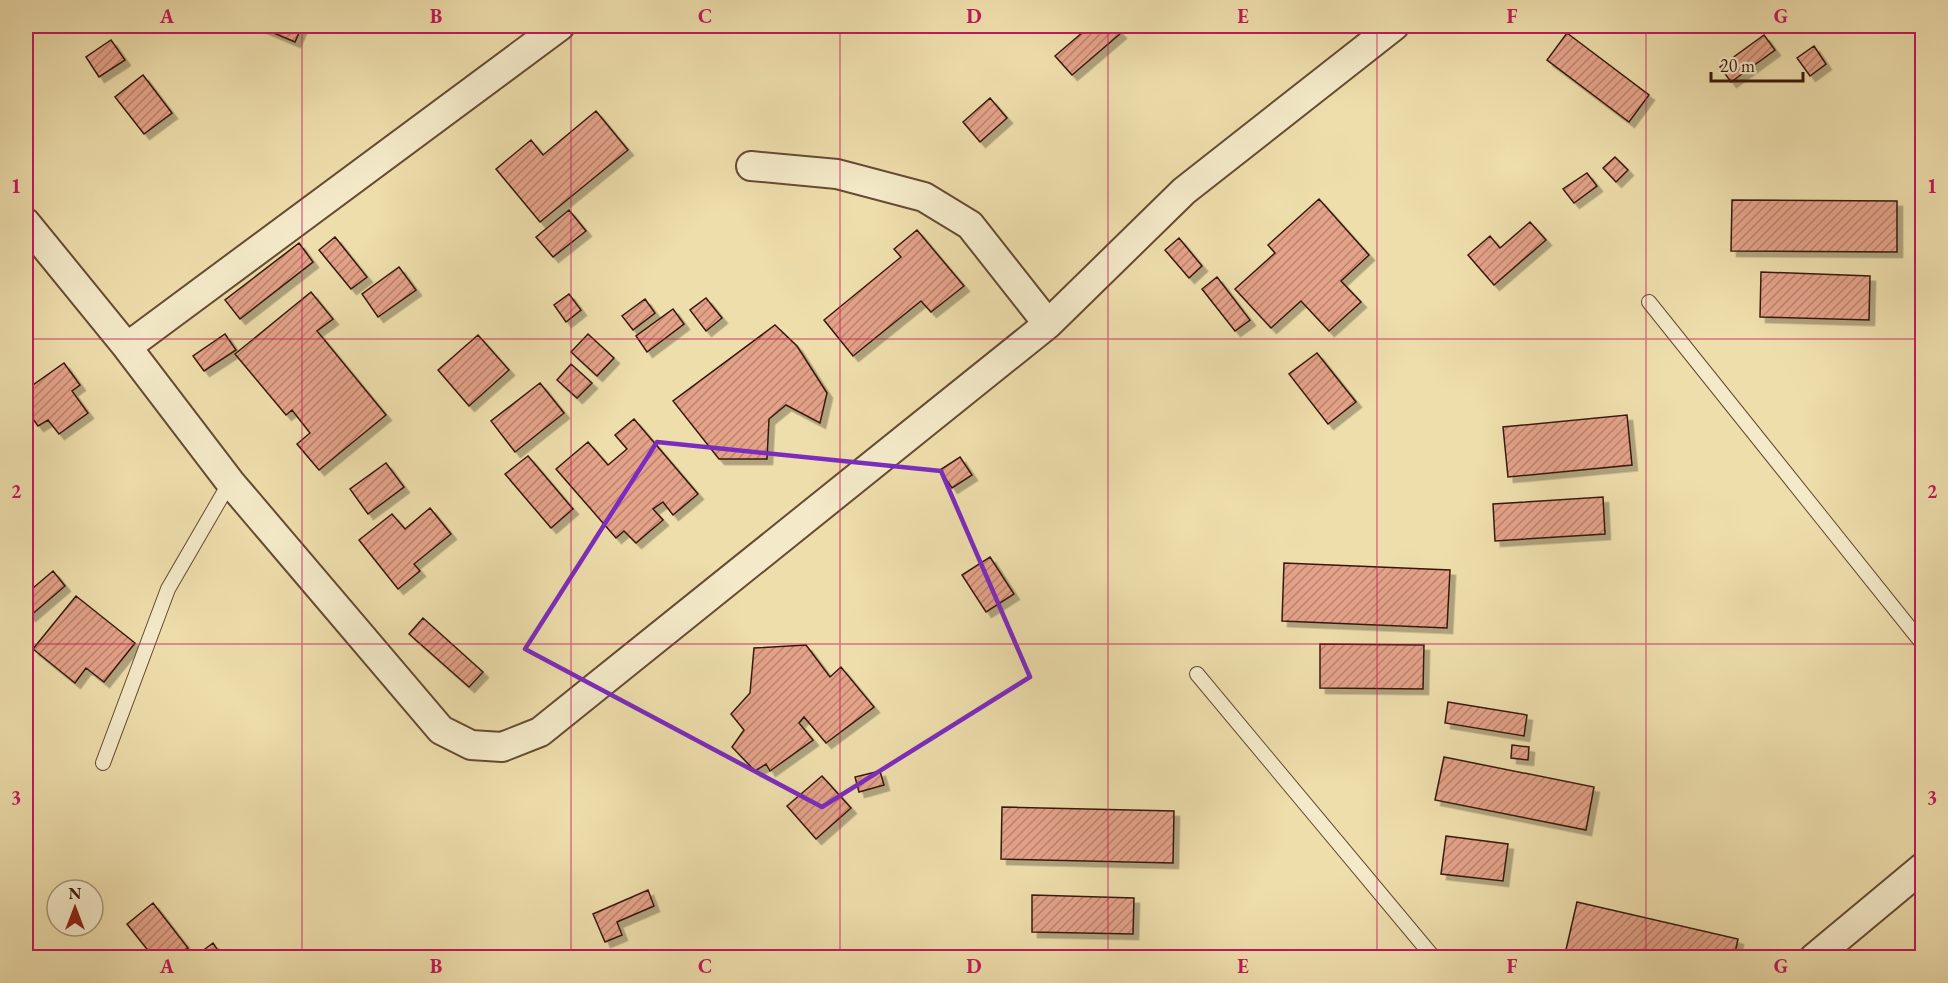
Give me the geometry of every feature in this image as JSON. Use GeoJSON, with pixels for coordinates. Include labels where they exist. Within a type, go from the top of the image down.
{"type":"FeatureCollection","features":[{"type":"Feature","properties":{"kind":"street"},"geometry":{"type":"LineString","coordinates":[[127,346],[560,26]]}},
{"type":"Feature","properties":{"kind":"street"},"geometry":{"type":"LineString","coordinates":[[26,223],[127,346],[230,482],[441,730],[471,745],[502,747],[540,732],[1048,324],[1184,191],[1394,26]]}},
{"type":"Feature","properties":{"kind":"street"},"geometry":{"type":"LineString","coordinates":[[751,166],[837,174],[924,197],[970,225],[1048,324]]}},
{"type":"Feature","properties":{"kind":"street"},"geometry":{"type":"LineString","coordinates":[[1814,957],[1923,868]]}},
{"type":"Feature","properties":{"kind":"lane"},"geometry":{"type":"LineString","coordinates":[[1649,302],[1923,643]]}},
{"type":"Feature","properties":{"kind":"lane"},"geometry":{"type":"LineString","coordinates":[[103,764],[168,589],[230,482]]}},
{"type":"Feature","properties":{"kind":"lane"},"geometry":{"type":"LineString","coordinates":[[1197,674],[1434,957]]}},
{"type":"Feature","properties":{"kind":"highlighted area"},"geometry":{"type":"Polygon","coordinates":[[[657,442],[941,471],[1030,677],[822,807],[525,649],[657,442]]]}},
{"type":"Feature","properties":{"kind":"building"},"geometry":{"type":"Polygon","coordinates":[[[257,26],[302,26],[295,42],[257,26]]]}},
{"type":"Feature","properties":{"kind":"building"},"geometry":{"type":"Polygon","coordinates":[[[1090,26],[1114,26],[1121,33],[1072,75],[1055,56],[1090,26]]]}},
{"type":"Feature","properties":{"kind":"building"},"geometry":{"type":"Polygon","coordinates":[[[1567,33],[1649,95],[1629,122],[1547,60],[1567,33]]]}},
{"type":"Feature","properties":{"kind":"building"},"geometry":{"type":"Polygon","coordinates":[[[1764,35],[1775,50],[1731,82],[1720,67],[1764,35]]]}},
{"type":"Feature","properties":{"kind":"building"},"geometry":{"type":"Polygon","coordinates":[[[111,40],[125,60],[99,77],[86,57],[111,40]]]}},
{"type":"Feature","properties":{"kind":"building"},"geometry":{"type":"Polygon","coordinates":[[[1814,46],[1826,64],[1810,76],[1797,58],[1814,46]]]}},
{"type":"Feature","properties":{"kind":"building"},"geometry":{"type":"Polygon","coordinates":[[[143,75],[172,113],[144,134],[115,97],[143,75]]]}},
{"type":"Feature","properties":{"kind":"building"},"geometry":{"type":"Polygon","coordinates":[[[990,98],[1007,118],[980,142],[963,122],[990,98]]]}},
{"type":"Feature","properties":{"kind":"building"},"geometry":{"type":"Polygon","coordinates":[[[596,111],[628,150],[540,222],[496,169],[531,140],[543,155],[596,111]]]}},
{"type":"Feature","properties":{"kind":"building"},"geometry":{"type":"Polygon","coordinates":[[[1615,157],[1628,170],[1616,182],[1603,168],[1615,157]]]}},
{"type":"Feature","properties":{"kind":"building"},"geometry":{"type":"Polygon","coordinates":[[[1587,173],[1597,186],[1574,203],[1563,189],[1587,173]]]}},
{"type":"Feature","properties":{"kind":"building"},"geometry":{"type":"Polygon","coordinates":[[[1319,199],[1369,255],[1341,281],[1361,302],[1329,331],[1301,301],[1271,328],[1235,289],[1275,253],[1268,245],[1319,199]]]}},
{"type":"Feature","properties":{"kind":"building"},"geometry":{"type":"Polygon","coordinates":[[[1732,200],[1897,201],[1897,252],[1731,251],[1732,200]]]}},
{"type":"Feature","properties":{"kind":"building"},"geometry":{"type":"Polygon","coordinates":[[[569,210],[586,231],[553,257],[536,237],[569,210]]]}},
{"type":"Feature","properties":{"kind":"building"},"geometry":{"type":"Polygon","coordinates":[[[1530,222],[1546,240],[1494,285],[1468,255],[1490,236],[1500,248],[1530,222]]]}},
{"type":"Feature","properties":{"kind":"building"},"geometry":{"type":"Polygon","coordinates":[[[917,230],[964,286],[931,312],[921,301],[853,356],[824,320],[901,257],[894,249],[917,230]]]}},
{"type":"Feature","properties":{"kind":"building"},"geometry":{"type":"Polygon","coordinates":[[[335,237],[367,277],[351,289],[319,250],[335,237]]]}},
{"type":"Feature","properties":{"kind":"building"},"geometry":{"type":"Polygon","coordinates":[[[1179,238],[1202,266],[1189,278],[1165,250],[1179,238]]]}},
{"type":"Feature","properties":{"kind":"building"},"geometry":{"type":"Polygon","coordinates":[[[299,243],[313,262],[240,319],[225,300],[299,243]]]}},
{"type":"Feature","properties":{"kind":"building"},"geometry":{"type":"Polygon","coordinates":[[[399,267],[416,290],[378,317],[362,294],[399,267]]]}},
{"type":"Feature","properties":{"kind":"building"},"geometry":{"type":"Polygon","coordinates":[[[1761,272],[1870,276],[1869,320],[1760,317],[1761,272]]]}},
{"type":"Feature","properties":{"kind":"building"},"geometry":{"type":"Polygon","coordinates":[[[1217,277],[1250,320],[1235,331],[1202,289],[1217,277]]]}},
{"type":"Feature","properties":{"kind":"building"},"geometry":{"type":"Polygon","coordinates":[[[311,292],[333,319],[317,331],[386,415],[319,470],[297,444],[310,433],[292,410],[286,415],[235,354],[311,292]]]}},
{"type":"Feature","properties":{"kind":"building"},"geometry":{"type":"Polygon","coordinates":[[[569,294],[581,310],[566,322],[554,305],[569,294]]]}},
{"type":"Feature","properties":{"kind":"building"},"geometry":{"type":"Polygon","coordinates":[[[706,298],[722,318],[706,331],[690,310],[706,298]]]}},
{"type":"Feature","properties":{"kind":"building"},"geometry":{"type":"Polygon","coordinates":[[[645,299],[655,313],[633,330],[622,316],[645,299]]]}},
{"type":"Feature","properties":{"kind":"building"},"geometry":{"type":"Polygon","coordinates":[[[673,309],[684,324],[647,352],[636,336],[673,309]]]}},
{"type":"Feature","properties":{"kind":"building"},"geometry":{"type":"Polygon","coordinates":[[[775,325],[797,346],[827,393],[820,423],[786,405],[769,419],[767,459],[719,459],[673,401],[775,325]]]}},
{"type":"Feature","properties":{"kind":"building"},"geometry":{"type":"Polygon","coordinates":[[[225,334],[236,350],[204,371],[193,356],[225,334]]]}},
{"type":"Feature","properties":{"kind":"building"},"geometry":{"type":"Polygon","coordinates":[[[588,334],[614,358],[597,376],[571,352],[588,334]]]}},
{"type":"Feature","properties":{"kind":"building"},"geometry":{"type":"Polygon","coordinates":[[[478,335],[509,370],[469,406],[438,370],[478,335]]]}},
{"type":"Feature","properties":{"kind":"building"},"geometry":{"type":"Polygon","coordinates":[[[1317,353],[1356,402],[1328,424],[1289,374],[1317,353]]]}},
{"type":"Feature","properties":{"kind":"building"},"geometry":{"type":"Polygon","coordinates":[[[64,363],[80,385],[72,391],[88,413],[59,434],[48,420],[38,426],[26,409],[26,390],[64,363]]]}},
{"type":"Feature","properties":{"kind":"building"},"geometry":{"type":"Polygon","coordinates":[[[571,364],[592,383],[577,398],[557,380],[571,364]]]}},
{"type":"Feature","properties":{"kind":"building"},"geometry":{"type":"Polygon","coordinates":[[[540,383],[564,413],[515,452],[491,421],[540,383]]]}},
{"type":"Feature","properties":{"kind":"building"},"geometry":{"type":"Polygon","coordinates":[[[1627,415],[1632,465],[1508,477],[1503,427],[1627,415]]]}},
{"type":"Feature","properties":{"kind":"building"},"geometry":{"type":"Polygon","coordinates":[[[634,419],[698,494],[673,515],[663,502],[653,509],[663,520],[636,543],[624,531],[616,538],[556,469],[588,442],[608,465],[627,449],[615,435],[634,419]]]}},
{"type":"Feature","properties":{"kind":"building"},"geometry":{"type":"Polygon","coordinates":[[[528,456],[573,509],[551,528],[505,474],[528,456]]]}},
{"type":"Feature","properties":{"kind":"building"},"geometry":{"type":"Polygon","coordinates":[[[960,457],[972,475],[952,488],[940,470],[960,457]]]}},
{"type":"Feature","properties":{"kind":"building"},"geometry":{"type":"Polygon","coordinates":[[[386,463],[404,487],[368,514],[350,489],[386,463]]]}},
{"type":"Feature","properties":{"kind":"building"},"geometry":{"type":"Polygon","coordinates":[[[1603,497],[1605,534],[1495,541],[1493,504],[1603,497]]]}},
{"type":"Feature","properties":{"kind":"building"},"geometry":{"type":"Polygon","coordinates":[[[430,508],[451,534],[414,564],[420,571],[398,589],[359,540],[392,514],[405,529],[430,508]]]}},
{"type":"Feature","properties":{"kind":"building"},"geometry":{"type":"Polygon","coordinates":[[[990,557],[1014,594],[986,612],[962,575],[990,557]]]}},
{"type":"Feature","properties":{"kind":"building"},"geometry":{"type":"Polygon","coordinates":[[[1284,563],[1450,570],[1447,628],[1282,621],[1284,563]]]}},
{"type":"Feature","properties":{"kind":"building"},"geometry":{"type":"Polygon","coordinates":[[[53,571],[65,586],[30,616],[26,611],[26,594],[53,571]]]}},
{"type":"Feature","properties":{"kind":"building"},"geometry":{"type":"Polygon","coordinates":[[[76,596],[135,643],[104,682],[86,668],[75,683],[33,649],[76,596]]]}},
{"type":"Feature","properties":{"kind":"building"},"geometry":{"type":"Polygon","coordinates":[[[423,618],[483,672],[469,687],[409,634],[423,618]]]}},
{"type":"Feature","properties":{"kind":"building"},"geometry":{"type":"Polygon","coordinates":[[[1320,644],[1424,645],[1423,689],[1320,688],[1320,644]]]}},
{"type":"Feature","properties":{"kind":"building"},"geometry":{"type":"Polygon","coordinates":[[[806,645],[830,677],[841,667],[874,707],[826,743],[804,717],[799,723],[813,740],[770,771],[766,764],[755,771],[732,747],[744,730],[731,714],[750,693],[754,648],[806,645]]]}},
{"type":"Feature","properties":{"kind":"building"},"geometry":{"type":"Polygon","coordinates":[[[1448,702],[1527,715],[1524,736],[1445,723],[1448,702]]]}},
{"type":"Feature","properties":{"kind":"building"},"geometry":{"type":"Polygon","coordinates":[[[1512,745],[1529,747],[1528,760],[1511,758],[1512,745]]]}},
{"type":"Feature","properties":{"kind":"building"},"geometry":{"type":"Polygon","coordinates":[[[1444,757],[1594,787],[1586,830],[1435,800],[1444,757]]]}},
{"type":"Feature","properties":{"kind":"building"},"geometry":{"type":"Polygon","coordinates":[[[880,771],[884,785],[859,792],[855,777],[880,771]]]}},
{"type":"Feature","properties":{"kind":"building"},"geometry":{"type":"Polygon","coordinates":[[[822,776],[851,808],[816,839],[787,806],[822,776]]]}},
{"type":"Feature","properties":{"kind":"building"},"geometry":{"type":"Polygon","coordinates":[[[1002,807],[1174,811],[1173,863],[1001,859],[1002,807]]]}},
{"type":"Feature","properties":{"kind":"building"},"geometry":{"type":"Polygon","coordinates":[[[1446,836],[1508,844],[1503,881],[1441,874],[1446,836]]]}},
{"type":"Feature","properties":{"kind":"building"},"geometry":{"type":"Polygon","coordinates":[[[648,890],[654,906],[617,922],[622,935],[605,942],[593,914],[648,890]]]}},
{"type":"Feature","properties":{"kind":"building"},"geometry":{"type":"Polygon","coordinates":[[[1032,895],[1134,898],[1133,934],[1032,932],[1032,895]]]}},
{"type":"Feature","properties":{"kind":"building"},"geometry":{"type":"Polygon","coordinates":[[[1577,902],[1738,939],[1734,958],[1582,958],[1565,954],[1577,902]]]}},
{"type":"Feature","properties":{"kind":"building"},"geometry":{"type":"Polygon","coordinates":[[[153,903],[188,948],[175,958],[154,958],[127,924],[153,903]]]}},
{"type":"Feature","properties":{"kind":"building"},"geometry":{"type":"Polygon","coordinates":[[[213,943],[223,958],[193,958],[213,943]]]}}]}
